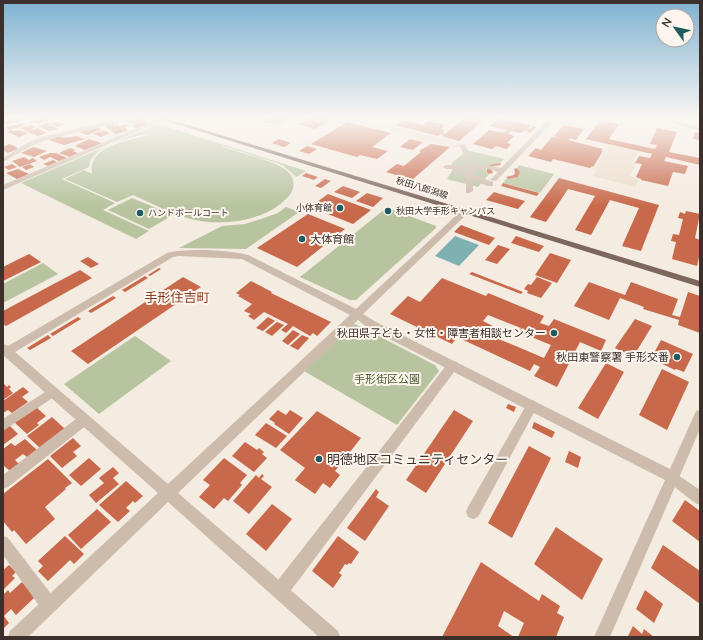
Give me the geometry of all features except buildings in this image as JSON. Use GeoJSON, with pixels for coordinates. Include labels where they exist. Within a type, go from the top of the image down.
{"type":"FeatureCollection","features":[{"type":"Feature","properties":{"kind":"main road","name":"秋田八郎潟線"},"geometry":{"type":"LineString","coordinates":[[258,148],[700,284]]}},
{"type":"Feature","properties":{"kind":"street"},"geometry":{"type":"LineString","coordinates":[[3,160],[24,148]]}},
{"type":"Feature","properties":{"kind":"street"},"geometry":{"type":"LineString","coordinates":[[3,188],[94,148]]}},
{"type":"Feature","properties":{"kind":"street"},"geometry":{"type":"LineString","coordinates":[[464,148],[468,153],[470,168],[469,191]]}},
{"type":"Feature","properties":{"kind":"street"},"geometry":{"type":"LineString","coordinates":[[503,171],[488,167],[446,168],[492,182],[503,171],[525,148]]}},
{"type":"Feature","properties":{"kind":"street"},"geometry":{"type":"LineString","coordinates":[[16,637],[465,212]]}},
{"type":"Feature","properties":{"kind":"street"},"geometry":{"type":"LineString","coordinates":[[332,637],[53,392],[4,352],[161,259],[175,254],[233,254],[245,257],[348,308],[372,325],[651,465],[672,477],[700,498]]}},
{"type":"Feature","properties":{"kind":"street"},"geometry":{"type":"LineString","coordinates":[[280,591],[453,365]]}},
{"type":"Feature","properties":{"kind":"street"},"geometry":{"type":"LineString","coordinates":[[3,426],[53,392]]}},
{"type":"Feature","properties":{"kind":"street"},"geometry":{"type":"LineString","coordinates":[[473,512],[532,405]]}},
{"type":"Feature","properties":{"kind":"street"},"geometry":{"type":"LineString","coordinates":[[602,637],[700,415]]}},
{"type":"Feature","properties":{"kind":"street"},"geometry":{"type":"LineString","coordinates":[[3,483],[84,420]]}},
{"type":"Feature","properties":{"kind":"street"},"geometry":{"type":"LineString","coordinates":[[3,543],[49,605]]}},
{"type":"Feature","properties":{"kind":"green space"},"geometry":{"type":"Polygon","coordinates":[[[103,148],[91,159],[89,167],[62,179],[115,203],[103,210],[149,231],[136,239],[21,183],[103,148]]]}},
{"type":"Feature","properties":{"kind":"green space"},"geometry":{"type":"Polygon","coordinates":[[[108,148],[227,148],[277,164],[292,177],[294,184],[293,190],[278,206],[256,217],[231,222],[207,222],[195,220],[179,216],[133,195],[117,202],[65,179],[84,170],[92,174],[92,164],[97,156],[108,148]]]}},
{"type":"Feature","properties":{"kind":"green space"},"geometry":{"type":"Polygon","coordinates":[[[229,148],[306,171],[296,177],[284,166],[229,148]]]}},
{"type":"Feature","properties":{"kind":"green space"},"geometry":{"type":"Polygon","coordinates":[[[467,150],[504,159],[500,163],[487,167],[486,170],[489,174],[478,187],[447,179],[452,171],[452,163],[467,150]]]}},
{"type":"Feature","properties":{"kind":"green space"},"geometry":{"type":"Polygon","coordinates":[[[519,165],[554,174],[540,193],[503,183],[506,179],[518,177],[520,172],[517,168],[519,165]]]}},
{"type":"Feature","properties":{"kind":"green space","name":"ハンドボールコート"},"geometry":{"type":"Polygon","coordinates":[[[132,198],[173,215],[149,229],[108,210],[132,198]]]}},
{"type":"Feature","properties":{"kind":"green space"},"geometry":{"type":"Polygon","coordinates":[[[286,207],[299,212],[246,249],[179,248],[222,226],[245,224],[278,213],[286,207]]]}},
{"type":"Feature","properties":{"kind":"green space"},"geometry":{"type":"Polygon","coordinates":[[[388,208],[436,226],[436,228],[356,300],[350,300],[300,277],[385,209],[388,208]]]}},
{"type":"Feature","properties":{"kind":"green space"},"geometry":{"type":"Polygon","coordinates":[[[43,263],[58,274],[3,303],[3,284],[43,263]]]}},
{"type":"Feature","properties":{"kind":"green space","name":"手形街区公園"},"geometry":{"type":"Polygon","coordinates":[[[355,324],[435,365],[439,371],[397,425],[304,371],[352,325],[355,324]]]}},
{"type":"Feature","properties":{"kind":"green space"},"geometry":{"type":"Polygon","coordinates":[[[135,336],[171,361],[99,414],[64,384],[135,336]]]}},
{"type":"Feature","properties":{"kind":"shaded area"},"geometry":{"type":"Polygon","coordinates":[[[607,148],[621,148],[638,152],[632,162],[637,163],[630,176],[639,179],[635,187],[593,176],[597,170],[594,169],[607,148]]]}},
{"type":"Feature","properties":{"kind":"water"},"geometry":{"type":"Polygon","coordinates":[[[455,236],[479,245],[459,266],[435,256],[455,236]]]}},
{"type":"Feature","properties":{"kind":"place","name":"小体育館"},"geometry":{"type":"Point","coordinates":[340,208]}},
{"type":"Feature","properties":{"kind":"place","name":"秋田大学手形キャンパス"},"geometry":{"type":"Point","coordinates":[388,211]}},
{"type":"Feature","properties":{"kind":"place","name":"ハンドボールコート"},"geometry":{"type":"Point","coordinates":[140,213]}},
{"type":"Feature","properties":{"kind":"place","name":"大体育館"},"geometry":{"type":"Point","coordinates":[302,239]}},
{"type":"Feature","properties":{"kind":"place","name":"秋田県子ども・女性・障害者相談センター"},"geometry":{"type":"Point","coordinates":[554,333]}},
{"type":"Feature","properties":{"kind":"place","name":"秋田東警察署 手形交番"},"geometry":{"type":"Point","coordinates":[677,357]}},
{"type":"Feature","properties":{"kind":"place","name":"明徳地区コミュニティセンター"},"geometry":{"type":"Point","coordinates":[319,459]}},
{"type":"Feature","properties":{"kind":"district","name":"手形住吉町"},"geometry":{"type":"Point","coordinates":[177,297]}}]}
